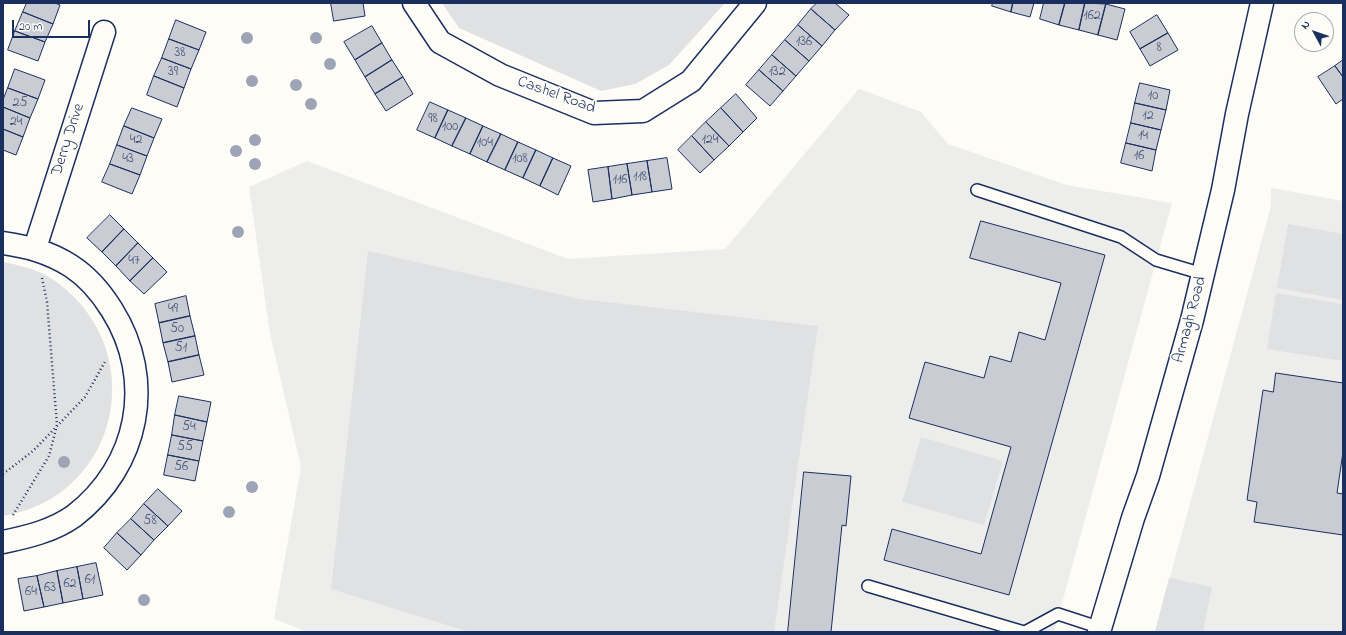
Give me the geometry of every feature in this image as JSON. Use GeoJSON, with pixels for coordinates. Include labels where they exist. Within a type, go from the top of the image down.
{"type":"FeatureCollection","features":[{"type":"Feature","properties":{"kind":"street","name":"Cashel Road"},"geometry":{"type":"LineString","coordinates":[[414,3],[440,42],[500,74],[594,113],[643,111],[691,81],[755,3]]}},
{"type":"Feature","properties":{"kind":"street","name":"Armagh Road"},"geometry":{"type":"LineString","coordinates":[[1100,630],[1133,518],[1148,476],[1192,320],[1223,190],[1262,3]]}},
{"type":"Feature","properties":{"kind":"street","name":"Derry Drive"},"geometry":{"type":"LineString","coordinates":[[35,248],[104,32]]}},
{"type":"Feature","properties":{"kind":"street"},"geometry":{"type":"LineString","coordinates":[[3,243],[35,248],[72,267],[102,294],[124,329],[136,370],[136,411],[125,452],[103,488],[73,516],[36,535],[3,542]]}},
{"type":"Feature","properties":{"kind":"lane"},"geometry":{"type":"LineString","coordinates":[[977,190],[1121,237],[1156,260],[1203,274]]}},
{"type":"Feature","properties":{"kind":"lane"},"geometry":{"type":"LineString","coordinates":[[868,586],[1024,632],[1058,614],[1100,630]]}},
{"type":"Feature","properties":{"kind":"path"},"geometry":{"type":"LineString","coordinates":[[11,519],[49,456],[57,425],[47,302],[35,248]]}},
{"type":"Feature","properties":{"kind":"path"},"geometry":{"type":"LineString","coordinates":[[3,474],[33,451],[85,397],[124,329]]}},
{"type":"Feature","properties":{"kind":"shaded area"},"geometry":{"type":"Polygon","coordinates":[[[442,3],[725,3],[669,65],[635,84],[601,91],[459,28],[442,3]]]}},
{"type":"Feature","properties":{"kind":"shaded area"},"geometry":{"type":"Polygon","coordinates":[[[859,89],[921,112],[948,144],[1067,185],[1172,203],[1054,632],[308,632],[274,619],[301,467],[270,334],[249,187],[307,161],[568,259],[725,249],[859,89]]]}},
{"type":"Feature","properties":{"kind":"shaded area"},"geometry":{"type":"Polygon","coordinates":[[[1271,188],[1343,201],[1343,632],[1155,632],[1271,206],[1271,188]]]}},
{"type":"Feature","properties":{"kind":"shaded area"},"geometry":{"type":"Polygon","coordinates":[[[1288,224],[1343,234],[1343,300],[1277,288],[1288,224]]]}},
{"type":"Feature","properties":{"kind":"shaded area"},"geometry":{"type":"Polygon","coordinates":[[[368,251],[580,299],[818,326],[774,632],[469,632],[331,589],[368,251]]]}},
{"type":"Feature","properties":{"kind":"shaded area"},"geometry":{"type":"Polygon","coordinates":[[[3,262],[15,264],[49,277],[82,305],[102,339],[112,376],[110,413],[98,449],[76,479],[44,503],[3,516],[3,262]]]}},
{"type":"Feature","properties":{"kind":"shaded area"},"geometry":{"type":"Polygon","coordinates":[[[1276,293],[1343,304],[1343,361],[1267,349],[1276,293]]]}},
{"type":"Feature","properties":{"kind":"shaded area"},"geometry":{"type":"Polygon","coordinates":[[[921,437],[1003,461],[984,525],[902,502],[921,437]]]}},
{"type":"Feature","properties":{"kind":"shaded area"},"geometry":{"type":"Polygon","coordinates":[[[1169,578],[1212,587],[1203,632],[1155,632],[1169,578]]]}},
{"type":"Feature","properties":{"kind":"building"},"geometry":{"type":"Polygon","coordinates":[[[27,3],[55,3],[60,5],[53,24],[23,12],[27,3]]]}},
{"type":"Feature","properties":{"kind":"building"},"geometry":{"type":"Polygon","coordinates":[[[331,3],[363,3],[365,16],[334,21],[331,3]]]}},
{"type":"Feature","properties":{"kind":"building"},"geometry":{"type":"Polygon","coordinates":[[[817,3],[835,3],[849,15],[835,30],[811,9],[817,3]]]}},
{"type":"Feature","properties":{"kind":"building"},"geometry":{"type":"Polygon","coordinates":[[[993,3],[1013,3],[1011,12],[992,6],[993,3]]]}},
{"type":"Feature","properties":{"kind":"building"},"geometry":{"type":"Polygon","coordinates":[[[1013,3],[1034,3],[1030,17],[1011,12],[1013,3]]]}},
{"type":"Feature","properties":{"kind":"building"},"geometry":{"type":"Polygon","coordinates":[[[1044,3],[1065,3],[1059,25],[1040,19],[1044,3]]]}},
{"type":"Feature","properties":{"kind":"building"},"geometry":{"type":"Polygon","coordinates":[[[1065,3],[1085,3],[1079,30],[1059,25],[1065,3]]]}},
{"type":"Feature","properties":{"kind":"building"},"geometry":{"type":"Polygon","coordinates":[[[1085,3],[1106,4],[1098,35],[1079,30],[1085,3]]]}},
{"type":"Feature","properties":{"kind":"building"},"geometry":{"type":"Polygon","coordinates":[[[1106,4],[1125,9],[1117,40],[1098,35],[1106,4]]]}},
{"type":"Feature","properties":{"kind":"building"},"geometry":{"type":"Polygon","coordinates":[[[811,9],[835,30],[822,46],[798,25],[811,9]]]}},
{"type":"Feature","properties":{"kind":"building"},"geometry":{"type":"Polygon","coordinates":[[[23,12],[53,24],[45,42],[15,31],[23,12]]]}},
{"type":"Feature","properties":{"kind":"building"},"geometry":{"type":"Polygon","coordinates":[[[1157,15],[1168,33],[1140,49],[1130,32],[1157,15]]]}},
{"type":"Feature","properties":{"kind":"building"},"geometry":{"type":"Polygon","coordinates":[[[176,20],[206,32],[199,50],[169,39],[176,20]]]}},
{"type":"Feature","properties":{"kind":"building"},"geometry":{"type":"Polygon","coordinates":[[[798,25],[822,46],[809,61],[785,40],[798,25]]]}},
{"type":"Feature","properties":{"kind":"building"},"geometry":{"type":"Polygon","coordinates":[[[372,26],[382,43],[355,60],[344,42],[372,26]]]}},
{"type":"Feature","properties":{"kind":"building"},"geometry":{"type":"Polygon","coordinates":[[[15,31],[45,42],[38,61],[8,50],[15,31]]]}},
{"type":"Feature","properties":{"kind":"building"},"geometry":{"type":"Polygon","coordinates":[[[1168,33],[1178,50],[1150,66],[1140,49],[1168,33]]]}},
{"type":"Feature","properties":{"kind":"building"},"geometry":{"type":"Polygon","coordinates":[[[169,39],[199,50],[191,69],[162,58],[169,39]]]}},
{"type":"Feature","properties":{"kind":"building"},"geometry":{"type":"Polygon","coordinates":[[[785,40],[809,61],[796,76],[772,55],[785,40]]]}},
{"type":"Feature","properties":{"kind":"building"},"geometry":{"type":"Polygon","coordinates":[[[382,43],[392,60],[365,77],[355,60],[382,43]]]}},
{"type":"Feature","properties":{"kind":"building"},"geometry":{"type":"Polygon","coordinates":[[[772,55],[796,76],[783,91],[759,70],[772,55]]]}},
{"type":"Feature","properties":{"kind":"building"},"geometry":{"type":"Polygon","coordinates":[[[162,58],[191,69],[184,88],[154,76],[162,58]]]}},
{"type":"Feature","properties":{"kind":"building"},"geometry":{"type":"Polygon","coordinates":[[[392,60],[403,77],[375,94],[365,77],[392,60]]]}},
{"type":"Feature","properties":{"kind":"building"},"geometry":{"type":"Polygon","coordinates":[[[1343,60],[1343,77],[1335,66],[1343,60]]]}},
{"type":"Feature","properties":{"kind":"building"},"geometry":{"type":"Polygon","coordinates":[[[1335,66],[1343,77],[1343,99],[1336,104],[1318,77],[1335,66]]]}},
{"type":"Feature","properties":{"kind":"building"},"geometry":{"type":"Polygon","coordinates":[[[15,69],[45,80],[38,99],[8,88],[15,69]]]}},
{"type":"Feature","properties":{"kind":"building"},"geometry":{"type":"Polygon","coordinates":[[[759,70],[783,91],[770,106],[746,85],[759,70]]]}},
{"type":"Feature","properties":{"kind":"building"},"geometry":{"type":"Polygon","coordinates":[[[154,76],[184,88],[177,107],[147,95],[154,76]]]}},
{"type":"Feature","properties":{"kind":"building"},"geometry":{"type":"Polygon","coordinates":[[[403,77],[413,94],[386,111],[375,94],[403,77]]]}},
{"type":"Feature","properties":{"kind":"building"},"geometry":{"type":"Polygon","coordinates":[[[1140,83],[1170,90],[1166,110],[1135,103],[1140,83]]]}},
{"type":"Feature","properties":{"kind":"building"},"geometry":{"type":"Polygon","coordinates":[[[8,88],[38,99],[30,118],[3,107],[3,100],[8,88]]]}},
{"type":"Feature","properties":{"kind":"building"},"geometry":{"type":"Polygon","coordinates":[[[736,94],[757,118],[743,132],[721,108],[736,94]]]}},
{"type":"Feature","properties":{"kind":"building"},"geometry":{"type":"Polygon","coordinates":[[[430,102],[448,110],[435,138],[417,130],[430,102]]]}},
{"type":"Feature","properties":{"kind":"building"},"geometry":{"type":"Polygon","coordinates":[[[1135,103],[1166,110],[1161,130],[1131,123],[1135,103]]]}},
{"type":"Feature","properties":{"kind":"building"},"geometry":{"type":"Polygon","coordinates":[[[3,107],[30,118],[23,137],[3,129],[3,107]]]}},
{"type":"Feature","properties":{"kind":"building"},"geometry":{"type":"Polygon","coordinates":[[[132,108],[162,119],[154,138],[124,126],[132,108]]]}},
{"type":"Feature","properties":{"kind":"building"},"geometry":{"type":"Polygon","coordinates":[[[721,108],[743,132],[729,146],[706,122],[721,108]]]}},
{"type":"Feature","properties":{"kind":"building"},"geometry":{"type":"Polygon","coordinates":[[[448,110],[466,118],[452,146],[435,138],[448,110]]]}},
{"type":"Feature","properties":{"kind":"building"},"geometry":{"type":"Polygon","coordinates":[[[466,118],[483,126],[470,154],[452,146],[466,118]]]}},
{"type":"Feature","properties":{"kind":"building"},"geometry":{"type":"Polygon","coordinates":[[[706,122],[729,146],[714,160],[692,136],[706,122]]]}},
{"type":"Feature","properties":{"kind":"building"},"geometry":{"type":"Polygon","coordinates":[[[1131,123],[1161,130],[1156,150],[1126,143],[1131,123]]]}},
{"type":"Feature","properties":{"kind":"building"},"geometry":{"type":"Polygon","coordinates":[[[124,126],[154,138],[147,156],[117,145],[124,126]]]}},
{"type":"Feature","properties":{"kind":"building"},"geometry":{"type":"Polygon","coordinates":[[[483,126],[501,134],[487,162],[470,154],[483,126]]]}},
{"type":"Feature","properties":{"kind":"building"},"geometry":{"type":"Polygon","coordinates":[[[3,129],[23,137],[16,155],[3,150],[3,129]]]}},
{"type":"Feature","properties":{"kind":"building"},"geometry":{"type":"Polygon","coordinates":[[[501,134],[518,142],[505,170],[487,162],[501,134]]]}},
{"type":"Feature","properties":{"kind":"building"},"geometry":{"type":"Polygon","coordinates":[[[692,136],[714,160],[700,173],[678,150],[692,136]]]}},
{"type":"Feature","properties":{"kind":"building"},"geometry":{"type":"Polygon","coordinates":[[[518,142],[536,150],[523,178],[505,170],[518,142]]]}},
{"type":"Feature","properties":{"kind":"building"},"geometry":{"type":"Polygon","coordinates":[[[1126,143],[1156,150],[1152,171],[1121,163],[1126,143]]]}},
{"type":"Feature","properties":{"kind":"building"},"geometry":{"type":"Polygon","coordinates":[[[117,145],[147,156],[140,175],[110,164],[117,145]]]}},
{"type":"Feature","properties":{"kind":"building"},"geometry":{"type":"Polygon","coordinates":[[[536,150],[553,158],[540,186],[523,178],[536,150]]]}},
{"type":"Feature","properties":{"kind":"building"},"geometry":{"type":"Polygon","coordinates":[[[553,158],[571,166],[558,195],[540,186],[553,158]]]}},
{"type":"Feature","properties":{"kind":"building"},"geometry":{"type":"Polygon","coordinates":[[[667,158],[672,189],[652,192],[647,161],[667,158]]]}},
{"type":"Feature","properties":{"kind":"building"},"geometry":{"type":"Polygon","coordinates":[[[647,161],[652,192],[632,195],[627,164],[647,161]]]}},
{"type":"Feature","properties":{"kind":"building"},"geometry":{"type":"Polygon","coordinates":[[[110,164],[140,175],[132,194],[102,182],[110,164]]]}},
{"type":"Feature","properties":{"kind":"building"},"geometry":{"type":"Polygon","coordinates":[[[627,164],[632,195],[612,199],[608,167],[627,164]]]}},
{"type":"Feature","properties":{"kind":"building"},"geometry":{"type":"Polygon","coordinates":[[[608,167],[612,199],[593,202],[588,170],[608,167]]]}},
{"type":"Feature","properties":{"kind":"building"},"geometry":{"type":"Polygon","coordinates":[[[110,215],[124,229],[102,252],[87,238],[110,215]]]}},
{"type":"Feature","properties":{"kind":"building"},"geometry":{"type":"Polygon","coordinates":[[[981,221],[1105,255],[1009,595],[884,560],[892,529],[981,554],[1011,447],[909,418],[925,362],[984,378],[990,356],[1011,362],[1019,332],[1045,340],[1061,283],[970,258],[981,221]]]}},
{"type":"Feature","properties":{"kind":"building"},"geometry":{"type":"Polygon","coordinates":[[[124,229],[138,243],[116,266],[102,252],[124,229]]]}},
{"type":"Feature","properties":{"kind":"building"},"geometry":{"type":"Polygon","coordinates":[[[138,243],[153,258],[130,281],[116,266],[138,243]]]}},
{"type":"Feature","properties":{"kind":"building"},"geometry":{"type":"Polygon","coordinates":[[[153,258],[167,272],[144,294],[130,281],[153,258]]]}},
{"type":"Feature","properties":{"kind":"building"},"geometry":{"type":"Polygon","coordinates":[[[186,296],[190,316],[159,323],[155,304],[186,296]]]}},
{"type":"Feature","properties":{"kind":"building"},"geometry":{"type":"Polygon","coordinates":[[[190,316],[195,336],[163,343],[159,323],[190,316]]]}},
{"type":"Feature","properties":{"kind":"building"},"geometry":{"type":"Polygon","coordinates":[[[195,336],[199,355],[168,362],[163,343],[195,336]]]}},
{"type":"Feature","properties":{"kind":"building"},"geometry":{"type":"Polygon","coordinates":[[[199,355],[204,375],[172,382],[168,362],[199,355]]]}},
{"type":"Feature","properties":{"kind":"building"},"geometry":{"type":"Polygon","coordinates":[[[1276,373],[1343,383],[1343,452],[1337,493],[1343,494],[1343,535],[1254,522],[1257,502],[1247,500],[1263,390],[1273,392],[1276,373]]]}},
{"type":"Feature","properties":{"kind":"building"},"geometry":{"type":"Polygon","coordinates":[[[179,396],[211,402],[207,422],[175,415],[179,396]]]}},
{"type":"Feature","properties":{"kind":"building"},"geometry":{"type":"Polygon","coordinates":[[[175,415],[207,422],[203,441],[172,435],[175,415]]]}},
{"type":"Feature","properties":{"kind":"building"},"geometry":{"type":"Polygon","coordinates":[[[172,435],[203,441],[199,461],[168,455],[172,435]]]}},
{"type":"Feature","properties":{"kind":"building"},"geometry":{"type":"Polygon","coordinates":[[[168,455],[199,461],[195,481],[164,475],[168,455]]]}},
{"type":"Feature","properties":{"kind":"building"},"geometry":{"type":"Polygon","coordinates":[[[804,472],[851,476],[846,526],[842,525],[831,632],[788,632],[804,472]]]}},
{"type":"Feature","properties":{"kind":"building"},"geometry":{"type":"Polygon","coordinates":[[[158,489],[182,511],[168,526],[144,504],[158,489]]]}},
{"type":"Feature","properties":{"kind":"building"},"geometry":{"type":"Polygon","coordinates":[[[144,504],[168,526],[154,540],[131,519],[144,504]]]}},
{"type":"Feature","properties":{"kind":"building"},"geometry":{"type":"Polygon","coordinates":[[[131,519],[154,540],[141,555],[117,533],[131,519]]]}},
{"type":"Feature","properties":{"kind":"building"},"geometry":{"type":"Polygon","coordinates":[[[117,533],[141,555],[127,570],[104,548],[117,533]]]}},
{"type":"Feature","properties":{"kind":"building"},"geometry":{"type":"Polygon","coordinates":[[[96,563],[103,595],[83,599],[77,567],[96,563]]]}},
{"type":"Feature","properties":{"kind":"building"},"geometry":{"type":"Polygon","coordinates":[[[77,567],[83,599],[63,603],[57,571],[77,567]]]}},
{"type":"Feature","properties":{"kind":"building"},"geometry":{"type":"Polygon","coordinates":[[[57,571],[63,603],[44,607],[37,576],[57,571]]]}},
{"type":"Feature","properties":{"kind":"building"},"geometry":{"type":"Polygon","coordinates":[[[37,576],[44,607],[24,611],[18,579],[37,576]]]}}]}
